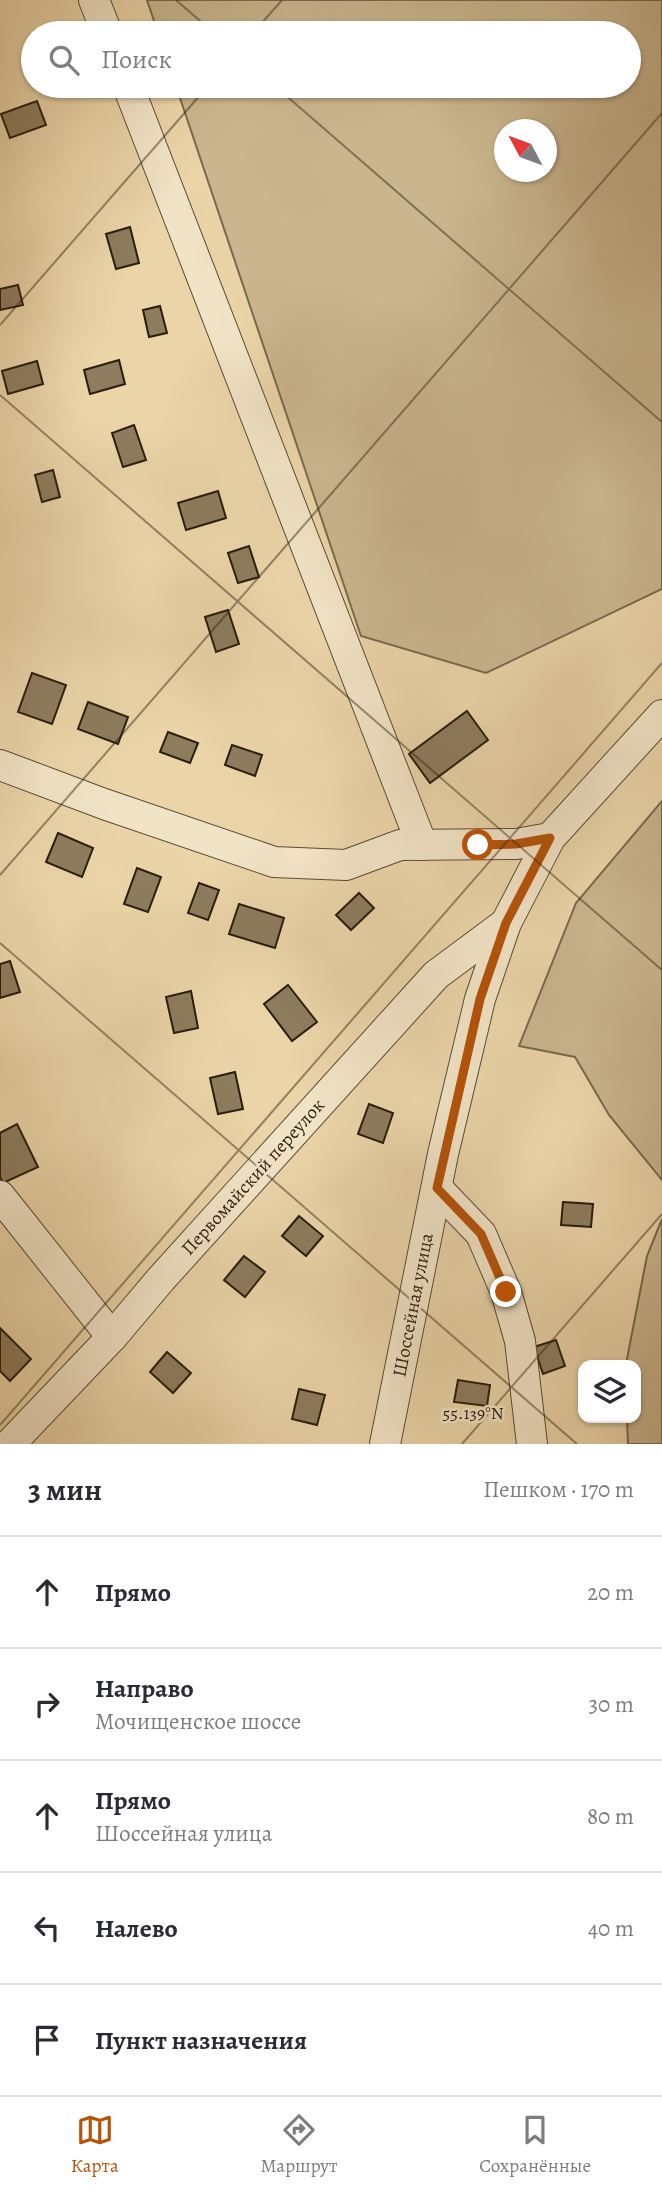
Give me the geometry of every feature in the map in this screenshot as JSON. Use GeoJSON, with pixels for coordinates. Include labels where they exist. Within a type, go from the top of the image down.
{"type":"FeatureCollection","features":[{"type":"Feature","properties":{"kind":"street"},"geometry":{"type":"LineString","coordinates":[[94,0],[102,21]]}},
{"type":"Feature","properties":{"kind":"street"},"geometry":{"type":"LineString","coordinates":[[133,98],[422,845]]}},
{"type":"Feature","properties":{"kind":"street","name":"Шоссейная улица"},"geometry":{"type":"LineString","coordinates":[[385,1444],[437,1188],[480,999],[506,923],[550,838],[662,715]]}},
{"type":"Feature","properties":{"kind":"street"},"geometry":{"type":"LineString","coordinates":[[0,765],[274,862],[346,865],[400,845],[516,844],[550,838]]}},
{"type":"Feature","properties":{"kind":"street","name":"Первомайский переулок"},"geometry":{"type":"LineString","coordinates":[[10,1444],[112,1337],[160,1279],[436,975],[506,923]]}},
{"type":"Feature","properties":{"kind":"street"},"geometry":{"type":"LineString","coordinates":[[437,1188],[481,1234],[506,1292],[520,1341],[532,1444]]}},
{"type":"Feature","properties":{"kind":"street"},"geometry":{"type":"LineString","coordinates":[[0,1196],[112,1337]]}},
{"type":"Feature","properties":{"kind":"shaded area"},"geometry":{"type":"Polygon","coordinates":[[[147,0],[662,0],[662,589],[486,673],[361,636],[180,98],[641,98],[641,21],[154,21],[147,0]]]}},
{"type":"Feature","properties":{"kind":"shaded area"},"geometry":{"type":"Polygon","coordinates":[[[662,801],[662,1180],[609,1115],[575,1057],[519,1046],[576,903],[662,801]]]}},
{"type":"Feature","properties":{"kind":"shaded area"},"geometry":{"type":"Polygon","coordinates":[[[662,1219],[662,1444],[628,1444],[627,1423],[641,1423],[641,1360],[627,1360],[647,1256],[662,1219]]]}},
{"type":"Feature","properties":{"kind":"building"},"geometry":{"type":"Polygon","coordinates":[[[37,101],[46,125],[10,138],[1,114],[37,101]]]}},
{"type":"Feature","properties":{"kind":"building"},"geometry":{"type":"Polygon","coordinates":[[[130,227],[139,263],[116,269],[106,234],[130,227]]]}},
{"type":"Feature","properties":{"kind":"building"},"geometry":{"type":"Polygon","coordinates":[[[18,285],[23,305],[0,310],[0,289],[18,285]]]}},
{"type":"Feature","properties":{"kind":"building"},"geometry":{"type":"Polygon","coordinates":[[[160,306],[167,333],[149,337],[143,310],[160,306]]]}},
{"type":"Feature","properties":{"kind":"building"},"geometry":{"type":"Polygon","coordinates":[[[119,360],[125,384],[90,394],[84,370],[119,360]]]}},
{"type":"Feature","properties":{"kind":"building"},"geometry":{"type":"Polygon","coordinates":[[[37,361],[43,384],[8,394],[2,371],[37,361]]]}},
{"type":"Feature","properties":{"kind":"building"},"geometry":{"type":"Polygon","coordinates":[[[134,425],[146,460],[123,467],[112,433],[134,425]]]}},
{"type":"Feature","properties":{"kind":"building"},"geometry":{"type":"Polygon","coordinates":[[[53,470],[60,497],[42,502],[35,475],[53,470]]]}},
{"type":"Feature","properties":{"kind":"building"},"geometry":{"type":"Polygon","coordinates":[[[218,491],[226,518],[186,530],[178,503],[218,491]]]}},
{"type":"Feature","properties":{"kind":"building"},"geometry":{"type":"Polygon","coordinates":[[[249,546],[259,577],[238,583],[228,553],[249,546]]]}},
{"type":"Feature","properties":{"kind":"building"},"geometry":{"type":"Polygon","coordinates":[[[228,610],[239,644],[216,652],[205,617],[228,610]]]}},
{"type":"Feature","properties":{"kind":"building"},"geometry":{"type":"Polygon","coordinates":[[[32,673],[66,685],[52,724],[18,712],[32,673]]]}},
{"type":"Feature","properties":{"kind":"building"},"geometry":{"type":"Polygon","coordinates":[[[88,702],[128,717],[118,744],[78,729],[88,702]]]}},
{"type":"Feature","properties":{"kind":"building"},"geometry":{"type":"Polygon","coordinates":[[[467,711],[488,740],[430,783],[409,754],[467,711]]]}},
{"type":"Feature","properties":{"kind":"building"},"geometry":{"type":"Polygon","coordinates":[[[168,732],[198,743],[190,763],[160,752],[168,732]]]}},
{"type":"Feature","properties":{"kind":"building"},"geometry":{"type":"Polygon","coordinates":[[[232,745],[262,755],[255,776],[225,765],[232,745]]]}},
{"type":"Feature","properties":{"kind":"building"},"geometry":{"type":"Polygon","coordinates":[[[58,833],[93,848],[82,877],[46,862],[58,833]]]}},
{"type":"Feature","properties":{"kind":"building"},"geometry":{"type":"Polygon","coordinates":[[[137,868],[161,877],[148,912],[124,904],[137,868]]]}},
{"type":"Feature","properties":{"kind":"building"},"geometry":{"type":"Polygon","coordinates":[[[199,883],[219,890],[208,920],[188,913],[199,883]]]}},
{"type":"Feature","properties":{"kind":"building"},"geometry":{"type":"Polygon","coordinates":[[[359,893],[374,908],[351,930],[336,915],[359,893]]]}},
{"type":"Feature","properties":{"kind":"building"},"geometry":{"type":"Polygon","coordinates":[[[239,904],[284,918],[275,948],[229,934],[239,904]]]}},
{"type":"Feature","properties":{"kind":"building"},"geometry":{"type":"Polygon","coordinates":[[[10,961],[20,992],[0,998],[0,964],[10,961]]]}},
{"type":"Feature","properties":{"kind":"building"},"geometry":{"type":"Polygon","coordinates":[[[288,985],[317,1022],[292,1041],[264,1004],[288,985]]]}},
{"type":"Feature","properties":{"kind":"building"},"geometry":{"type":"Polygon","coordinates":[[[191,991],[198,1028],[174,1033],[166,997],[191,991]]]}},
{"type":"Feature","properties":{"kind":"building"},"geometry":{"type":"Polygon","coordinates":[[[235,1072],[243,1109],[218,1114],[210,1078],[235,1072]]]}},
{"type":"Feature","properties":{"kind":"building"},"geometry":{"type":"Polygon","coordinates":[[[369,1104],[393,1113],[383,1143],[358,1134],[369,1104]]]}},
{"type":"Feature","properties":{"kind":"building"},"geometry":{"type":"Polygon","coordinates":[[[17,1124],[38,1167],[3,1183],[0,1177],[0,1133],[17,1124]]]}},
{"type":"Feature","properties":{"kind":"building"},"geometry":{"type":"Polygon","coordinates":[[[563,1202],[593,1204],[591,1227],[561,1225],[563,1202]]]}},
{"type":"Feature","properties":{"kind":"building"},"geometry":{"type":"Polygon","coordinates":[[[299,1216],[323,1236],[306,1256],[282,1236],[299,1216]]]}},
{"type":"Feature","properties":{"kind":"building"},"geometry":{"type":"Polygon","coordinates":[[[244,1256],[265,1272],[245,1297],[224,1280],[244,1256]]]}},
{"type":"Feature","properties":{"kind":"building"},"geometry":{"type":"Polygon","coordinates":[[[0,1328],[31,1359],[10,1381],[0,1371],[0,1328]]]}},
{"type":"Feature","properties":{"kind":"building"},"geometry":{"type":"Polygon","coordinates":[[[556,1340],[565,1366],[543,1374],[534,1347],[556,1340]]]}},
{"type":"Feature","properties":{"kind":"building"},"geometry":{"type":"Polygon","coordinates":[[[167,1352],[191,1373],[173,1393],[150,1372],[167,1352]]]}},
{"type":"Feature","properties":{"kind":"building"},"geometry":{"type":"Polygon","coordinates":[[[458,1380],[490,1385],[487,1406],[454,1402],[458,1380]]]}},
{"type":"Feature","properties":{"kind":"building"},"geometry":{"type":"Polygon","coordinates":[[[299,1389],[325,1395],[317,1425],[292,1419],[299,1389]]]}},
{"type":"Feature","properties":{"kind":"route"},"geometry":{"type":"LineString","coordinates":[[478,845],[516,844],[550,838],[506,923],[480,999],[437,1188],[481,1234],[506,1292]]}}]}
